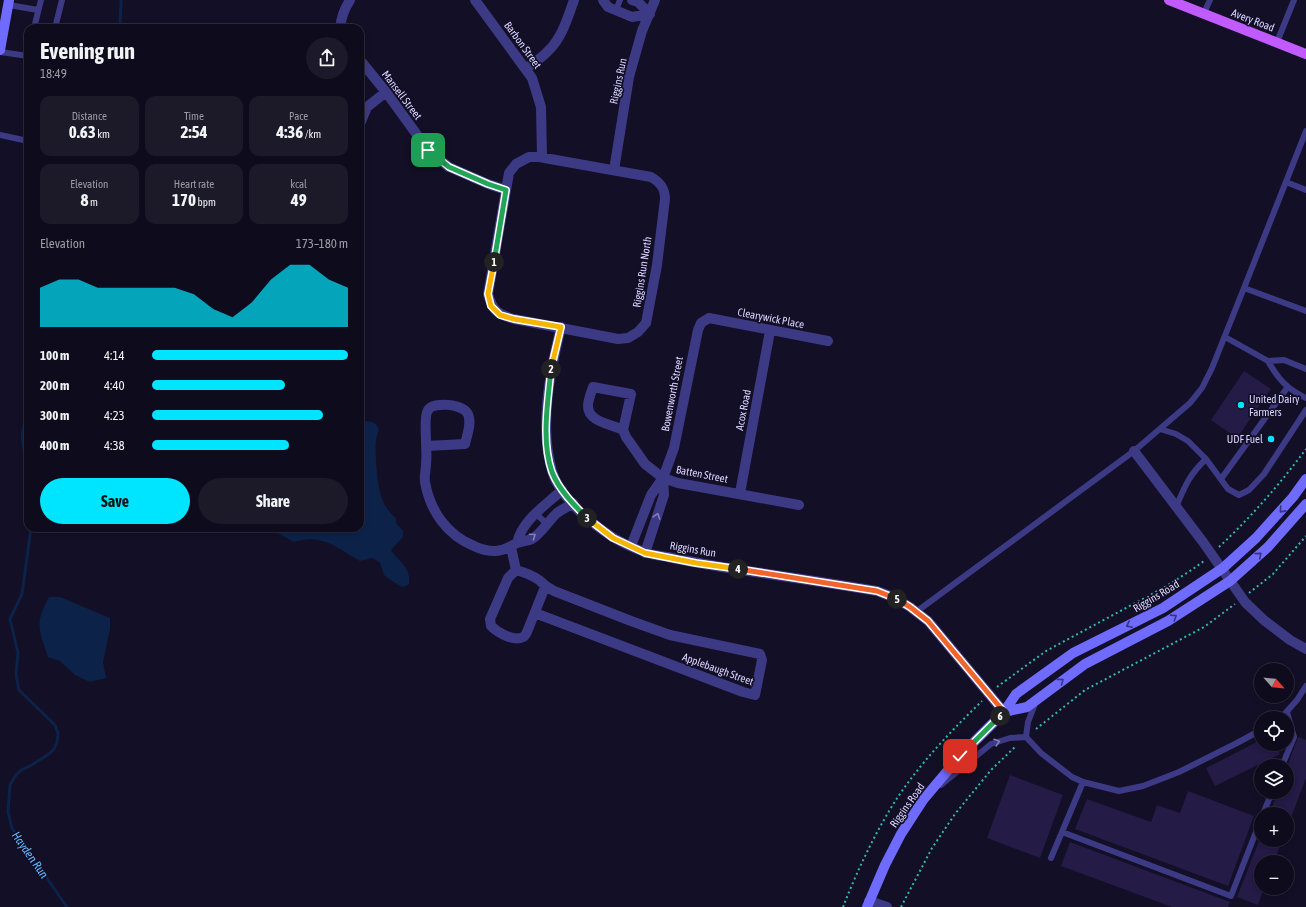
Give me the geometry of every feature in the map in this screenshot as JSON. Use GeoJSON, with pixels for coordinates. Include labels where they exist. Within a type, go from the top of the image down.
{"type":"FeatureCollection","features":[{"type":"Feature","properties":{"kind":"main road","name":"Avery Road"},"geometry":{"type":"LineString","coordinates":[[1169,0],[1306,54]]}},
{"type":"Feature","properties":{"kind":"main road"},"geometry":{"type":"LineString","coordinates":[[0,51],[9,3]]}},
{"type":"Feature","properties":{"kind":"main road","name":"Riggins Road"},"geometry":{"type":"LineString","coordinates":[[868,904],[885,864],[901,834],[923,800],[960,756],[1004,712],[1016,694],[1073,653],[1163,608],[1222,568],[1256,538],[1293,497],[1306,479]]}},
{"type":"Feature","properties":{"kind":"main road"},"geometry":{"type":"LineString","coordinates":[[1004,712],[1027,706],[1085,664],[1168,621],[1230,580],[1268,547],[1306,504]]}},
{"type":"Feature","properties":{"kind":"street"},"geometry":{"type":"LineString","coordinates":[[341,24],[345,8],[350,0]]}},
{"type":"Feature","properties":{"kind":"street","name":"Barbon Street"},"geometry":{"type":"LineString","coordinates":[[475,0],[532,78],[541,106],[542,157]]}},
{"type":"Feature","properties":{"kind":"street"},"geometry":{"type":"LineString","coordinates":[[526,69],[549,51],[557,40],[574,0]]}},
{"type":"Feature","properties":{"kind":"street"},"geometry":{"type":"LineString","coordinates":[[603,0],[608,7],[632,17],[650,14]]}},
{"type":"Feature","properties":{"kind":"street"},"geometry":{"type":"LineString","coordinates":[[632,0],[638,2],[650,14]]}},
{"type":"Feature","properties":{"kind":"street","name":"Riggins Run"},"geometry":{"type":"LineString","coordinates":[[614,170],[629,77],[642,31],[655,0]]}},
{"type":"Feature","properties":{"kind":"street","name":"Mansell Street"},"geometry":{"type":"LineString","coordinates":[[364,65],[386,92],[428,150],[449,167],[506,190]]}},
{"type":"Feature","properties":{"kind":"street"},"geometry":{"type":"LineString","coordinates":[[364,114],[367,107],[386,92]]}},
{"type":"Feature","properties":{"kind":"street"},"geometry":{"type":"LineString","coordinates":[[561,327],[514,319],[500,315],[491,306],[488,294],[509,173],[516,164],[529,157],[542,157],[614,170]]}},
{"type":"Feature","properties":{"kind":"street","name":"Riggins Run North"},"geometry":{"type":"LineString","coordinates":[[561,327],[618,339],[628,338],[638,332],[646,323],[656,265],[665,192],[657,181],[651,177],[614,170]]}},
{"type":"Feature","properties":{"kind":"street","name":"Clearywick Place"},"geometry":{"type":"LineString","coordinates":[[709,318],[828,341]]}},
{"type":"Feature","properties":{"kind":"street","name":"Bowenworth Street"},"geometry":{"type":"LineString","coordinates":[[631,546],[651,495],[663,478],[674,448],[698,330],[701,323],[709,318]]}},
{"type":"Feature","properties":{"kind":"street","name":"Riggins Run"},"geometry":{"type":"LineString","coordinates":[[561,327],[552,368],[547,422],[547,447],[552,472],[562,490],[573,503],[601,529],[613,538],[645,553],[696,563],[877,591],[893,597],[928,621],[1004,712]]}},
{"type":"Feature","properties":{"kind":"street","name":"Acox Road"},"geometry":{"type":"LineString","coordinates":[[740,493],[770,331]]}},
{"type":"Feature","properties":{"kind":"street"},"geometry":{"type":"LineString","coordinates":[[593,387],[631,394],[623,430],[596,420],[591,415],[588,406],[593,387]]}},
{"type":"Feature","properties":{"kind":"street"},"geometry":{"type":"LineString","coordinates":[[426,446],[465,444],[469,428],[469,416],[466,410],[461,407],[447,405],[433,406],[429,408],[426,413],[426,446],[426,465],[424,480],[428,497],[438,518],[449,531],[467,543],[481,549],[494,551],[507,549],[533,538],[557,513],[573,503]]}},
{"type":"Feature","properties":{"kind":"street","name":"Batten Street"},"geometry":{"type":"LineString","coordinates":[[623,430],[626,437],[645,464],[663,478],[678,483],[740,493],[799,505]]}},
{"type":"Feature","properties":{"kind":"street"},"geometry":{"type":"LineString","coordinates":[[1134,451],[1243,598],[1265,621],[1290,640],[1306,649]]}},
{"type":"Feature","properties":{"kind":"street","name":"Bowenworth Street"},"geometry":{"type":"LineString","coordinates":[[645,553],[664,495],[663,478]]}},
{"type":"Feature","properties":{"kind":"street"},"geometry":{"type":"LineString","coordinates":[[545,587],[527,632],[522,637],[514,638],[498,632],[491,626],[490,619],[508,578],[516,570],[514,545],[535,513],[562,490]]}},
{"type":"Feature","properties":{"kind":"street","name":"Applebaugh Street"},"geometry":{"type":"LineString","coordinates":[[516,570],[526,573],[538,580],[545,587],[631,622],[670,635],[760,654],[762,660],[755,695],[738,690],[535,613]]}},
{"type":"Feature","properties":{"kind":"street"},"geometry":{"type":"LineString","coordinates":[[868,904],[887,907]]}},
{"type":"Feature","properties":{"kind":"lane"},"geometry":{"type":"LineString","coordinates":[[35,24],[41,0]]}},
{"type":"Feature","properties":{"kind":"lane"},"geometry":{"type":"LineString","coordinates":[[56,24],[62,0]]}},
{"type":"Feature","properties":{"kind":"lane"},"geometry":{"type":"LineString","coordinates":[[616,10],[620,0]]}},
{"type":"Feature","properties":{"kind":"lane"},"geometry":{"type":"LineString","coordinates":[[1204,13],[1210,0]]}},
{"type":"Feature","properties":{"kind":"lane"},"geometry":{"type":"LineString","coordinates":[[1277,42],[1294,0]]}},
{"type":"Feature","properties":{"kind":"lane"},"geometry":{"type":"LineString","coordinates":[[9,3],[38,10]]}},
{"type":"Feature","properties":{"kind":"lane"},"geometry":{"type":"LineString","coordinates":[[0,51],[24,55]]}},
{"type":"Feature","properties":{"kind":"lane"},"geometry":{"type":"LineString","coordinates":[[916,612],[1134,451],[1190,402],[1202,388],[1225,337],[1306,131]]}},
{"type":"Feature","properties":{"kind":"lane"},"geometry":{"type":"LineString","coordinates":[[0,135],[24,140]]}},
{"type":"Feature","properties":{"kind":"lane"},"geometry":{"type":"LineString","coordinates":[[1286,182],[1306,190]]}},
{"type":"Feature","properties":{"kind":"lane"},"geometry":{"type":"LineString","coordinates":[[1244,288],[1306,311]]}},
{"type":"Feature","properties":{"kind":"lane"},"geometry":{"type":"LineString","coordinates":[[1225,337],[1268,361],[1284,360],[1306,368]]}},
{"type":"Feature","properties":{"kind":"lane"},"geometry":{"type":"LineString","coordinates":[[1268,361],[1276,377],[1287,388],[1306,398]]}},
{"type":"Feature","properties":{"kind":"lane"},"geometry":{"type":"LineString","coordinates":[[1221,480],[1287,388]]}},
{"type":"Feature","properties":{"kind":"lane"},"geometry":{"type":"LineString","coordinates":[[1160,429],[1176,434],[1188,441],[1206,459],[1228,489],[1239,495],[1249,490],[1264,474],[1306,410]]}},
{"type":"Feature","properties":{"kind":"lane"},"geometry":{"type":"LineString","coordinates":[[1176,507],[1188,479],[1196,468],[1206,459]]}},
{"type":"Feature","properties":{"kind":"lane"},"geometry":{"type":"LineString","coordinates":[[535,513],[547,524]]}},
{"type":"Feature","properties":{"kind":"lane"},"geometry":{"type":"LineString","coordinates":[[1288,711],[1306,686]]}},
{"type":"Feature","properties":{"kind":"lane"},"geometry":{"type":"LineString","coordinates":[[1026,737],[1028,722],[1032,709],[1038,698]]}},
{"type":"Feature","properties":{"kind":"lane"},"geometry":{"type":"LineString","coordinates":[[1026,737],[1041,753],[1072,777],[1083,782],[1119,791],[1143,786],[1179,772],[1254,734]]}},
{"type":"Feature","properties":{"kind":"lane"},"geometry":{"type":"LineString","coordinates":[[923,800],[991,744],[1010,738],[1026,737]]}},
{"type":"Feature","properties":{"kind":"lane"},"geometry":{"type":"LineString","coordinates":[[1051,858],[1083,782]]}},
{"type":"Feature","properties":{"kind":"lane"},"geometry":{"type":"LineString","coordinates":[[1062,832],[1231,896],[1254,837]]}},
{"type":"Feature","properties":{"kind":"path"},"geometry":{"type":"LineString","coordinates":[[901,907],[932,848],[956,814],[991,770],[1026,737],[1085,690],[1204,627],[1273,574],[1306,536]]}},
{"type":"Feature","properties":{"kind":"water"},"geometry":{"type":"Polygon","coordinates":[[[366,421],[374,423],[379,430],[376,442],[378,485],[382,499],[390,512],[396,518],[396,523],[403,531],[403,537],[391,550],[407,569],[409,584],[402,587],[384,575],[380,563],[373,558],[360,561],[329,543],[313,539],[294,542],[276,532],[364,532],[364,423],[366,421]]]}},
{"type":"Feature","properties":{"kind":"water"},"geometry":{"type":"Polygon","coordinates":[[[49,597],[60,597],[110,618],[110,629],[103,662],[106,678],[90,682],[75,675],[60,661],[48,657],[40,633],[40,620],[44,606],[49,597]]]}},
{"type":"Feature","properties":{"kind":"building","name":"United Dairy Farmers"},"geometry":{"type":"Polygon","coordinates":[[[1244,371],[1271,389],[1237,438],[1211,420],[1244,371]]]}},
{"type":"Feature","properties":{"kind":"building"},"geometry":{"type":"Polygon","coordinates":[[[1298,737],[1306,740],[1306,778],[1294,810],[1294,807],[1272,807],[1275,799],[1294,799],[1294,759],[1290,759],[1298,737]]]}},
{"type":"Feature","properties":{"kind":"building"},"geometry":{"type":"Polygon","coordinates":[[[1254,744],[1254,751],[1278,751],[1280,754],[1270,759],[1254,759],[1254,767],[1215,786],[1206,768],[1254,744]]]}},
{"type":"Feature","properties":{"kind":"building"},"geometry":{"type":"Polygon","coordinates":[[[1010,775],[1063,795],[1040,858],[987,838],[1010,775]]]}},
{"type":"Feature","properties":{"kind":"building"},"geometry":{"type":"Polygon","coordinates":[[[1188,791],[1254,816],[1228,886],[1075,829],[1087,799],[1151,822],[1157,805],[1180,813],[1188,791]]]}},
{"type":"Feature","properties":{"kind":"building"},"geometry":{"type":"Polygon","coordinates":[[[1070,842],[1230,902],[1228,907],[1172,907],[1061,866],[1070,842]]]}},
{"type":"Feature","properties":{"kind":"building"},"geometry":{"type":"Polygon","coordinates":[[[1257,847],[1279,847],[1277,855],[1254,855],[1254,895],[1262,895],[1258,905],[1237,897],[1257,847]]]}},
{"type":"Feature","properties":{"kind":"waterway","name":"Hayden Run"},"geometry":{"type":"LineString","coordinates":[[120,24],[121,0]]}},
{"type":"Feature","properties":{"kind":"waterway","name":"Hayden Run"},"geometry":{"type":"LineString","coordinates":[[24,426],[22,436],[24,449]]}},
{"type":"Feature","properties":{"kind":"waterway","name":"Hayden Run"},"geometry":{"type":"LineString","coordinates":[[30,532],[22,594],[10,619],[18,653],[16,674],[19,690],[55,725],[58,733],[57,742],[54,749],[49,754],[21,770],[16,775],[10,785],[8,812],[12,828],[67,907]]}},
{"type":"Feature","properties":{"kind":"place","name":"United Dairy Farmers"},"geometry":{"type":"Point","coordinates":[1241,405]}},
{"type":"Feature","properties":{"kind":"place","name":"UDF Fuel"},"geometry":{"type":"Point","coordinates":[1271,439]}},
{"type":"Feature","properties":{"kind":"route"},"geometry":{"type":"LineString","coordinates":[[428,150],[449,167],[506,190],[488,294],[491,306],[500,315],[514,319],[561,327],[552,368],[549,393],[547,447],[552,472],[562,490],[573,503],[587,518],[613,538],[645,553],[696,563],[877,591],[893,597],[910,607],[928,621],[1004,712],[960,756]]}}]}
